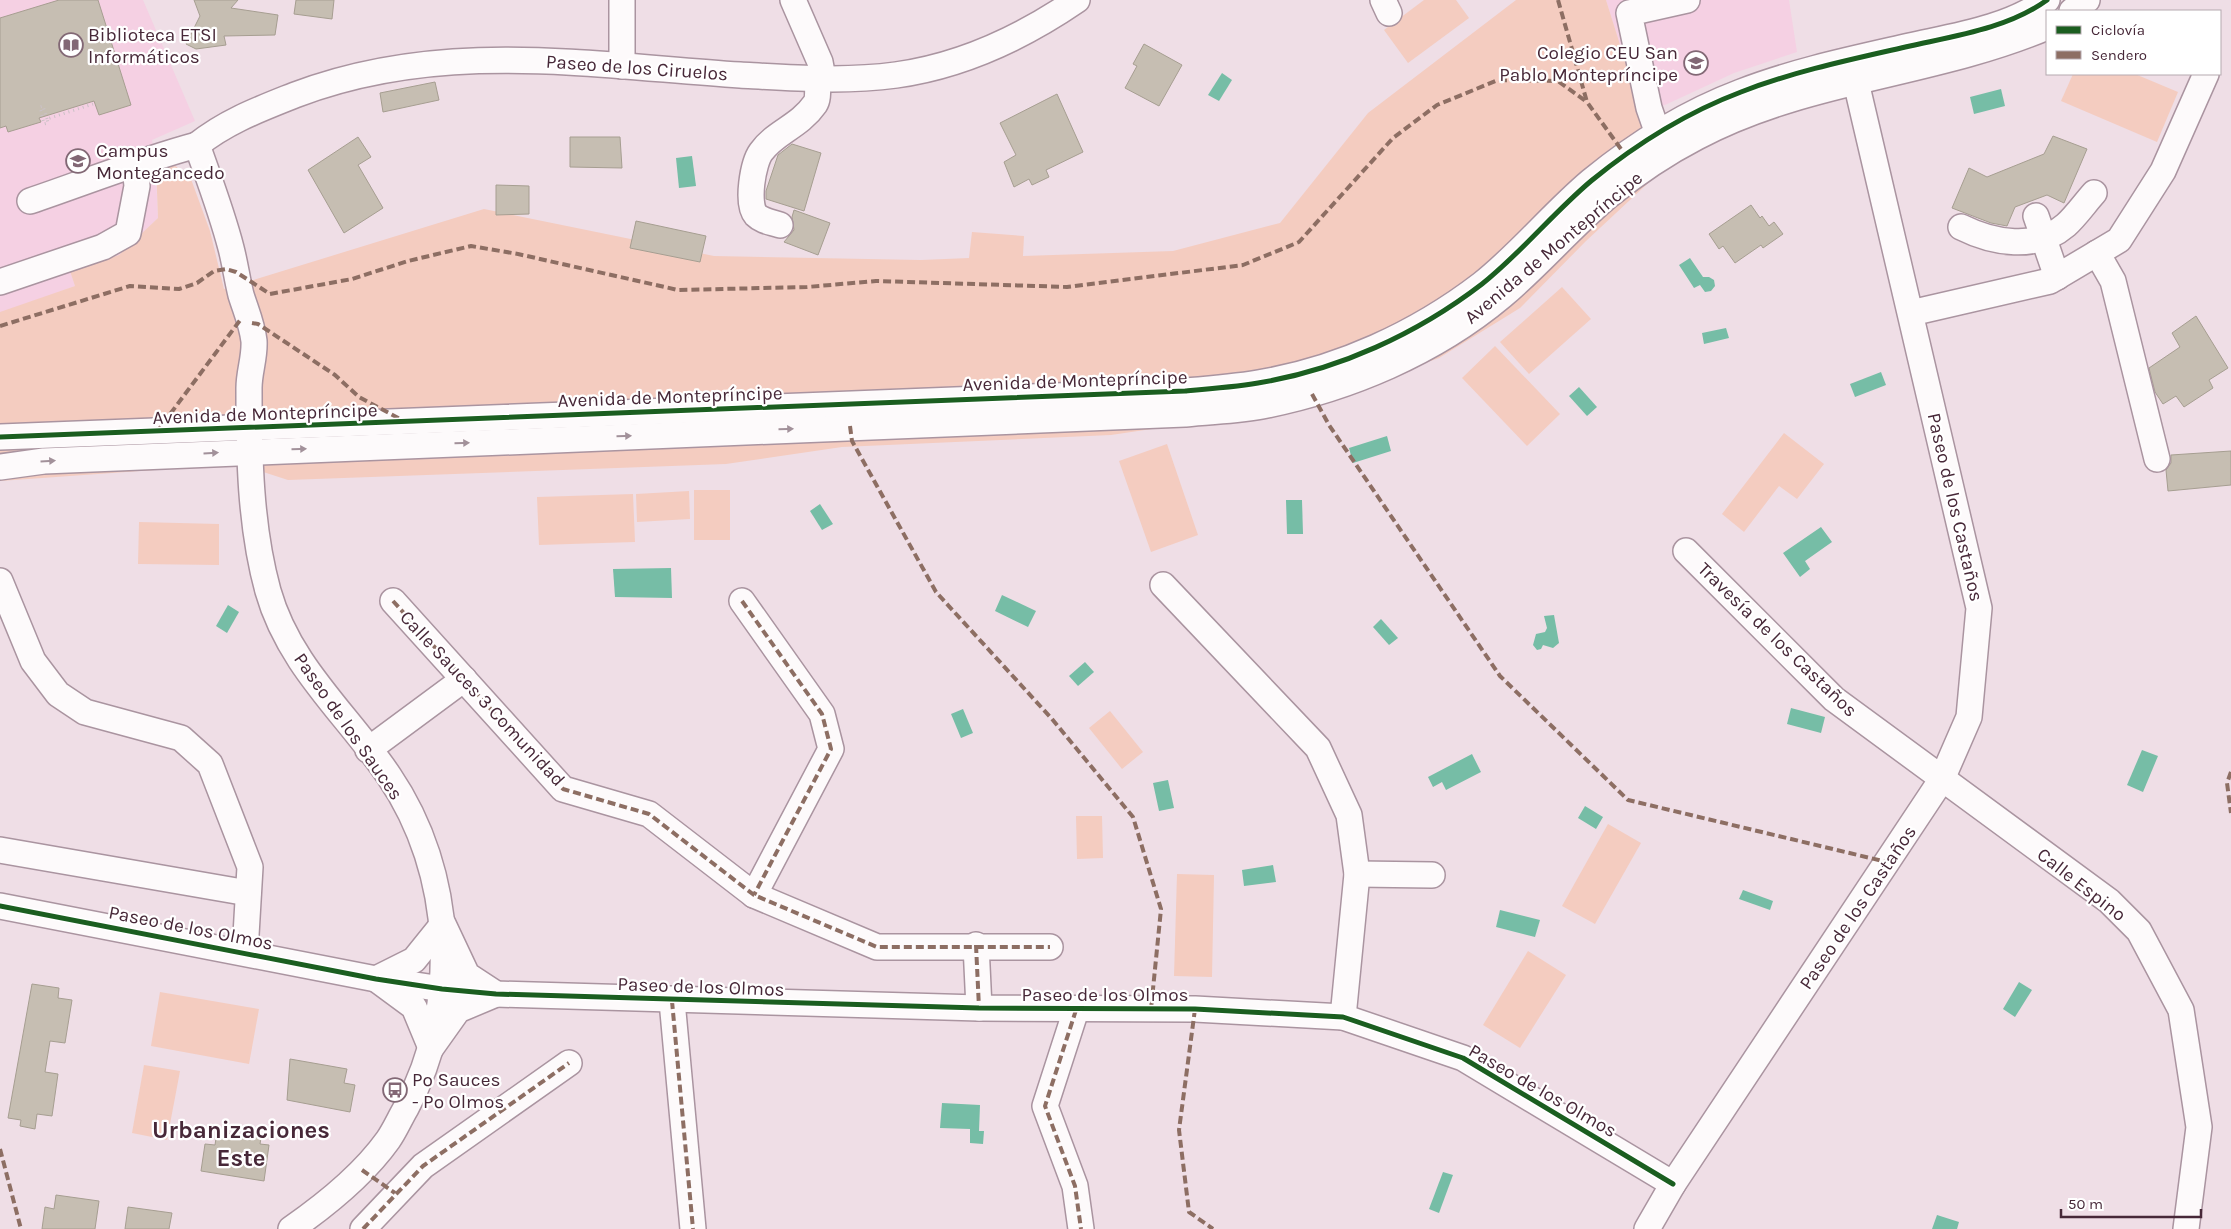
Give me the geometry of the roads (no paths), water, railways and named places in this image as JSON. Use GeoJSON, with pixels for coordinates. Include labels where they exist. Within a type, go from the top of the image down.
{"type":"FeatureCollection","features":[{"type":"Feature","properties":{"kind":"street"},"geometry":{"type":"LineString","coordinates":[[622,0],[622,66]]}},
{"type":"Feature","properties":{"kind":"street"},"geometry":{"type":"LineString","coordinates":[[780,224],[764,221],[754,213],[750,199],[752,182],[760,153],[778,136],[803,120],[816,102],[820,78],[820,62],[793,0]]}},
{"type":"Feature","properties":{"kind":"street","name":"Paseo de los Ciruelos"},"geometry":{"type":"LineString","coordinates":[[198,145],[218,129],[240,116],[326,84],[380,70],[436,62],[502,58],[820,78],[855,79],[898,75],[948,64],[987,50],[1023,33],[1077,0]]}},
{"type":"Feature","properties":{"kind":"street"},"geometry":{"type":"LineString","coordinates":[[1658,134],[1649,108],[1628,6],[1686,0]]}},
{"type":"Feature","properties":{"kind":"street","name":"Avenida de Montepríncipe"},"geometry":{"type":"LineString","coordinates":[[0,437],[250,440],[1185,414],[1260,406],[1344,384],[1396,363],[1448,334],[1501,296],[1608,196],[1641,172],[1696,137],[1744,114],[1854,71],[2003,22],[2047,0]]}},
{"type":"Feature","properties":{"kind":"street"},"geometry":{"type":"LineString","coordinates":[[2073,10],[2086,0]]}},
{"type":"Feature","properties":{"kind":"street","name":"Avenida de Montepríncipe"},"geometry":{"type":"LineString","coordinates":[[0,467],[250,440],[1185,391],[1257,384],[1307,372],[1372,348],[1390,341],[1439,314],[1483,283],[1591,181],[1658,134],[1740,92],[1782,78],[1954,60],[2009,43],[2046,27]]}},
{"type":"Feature","properties":{"kind":"street","name":"Paseo de los Castaños"},"geometry":{"type":"LineString","coordinates":[[1647,1229],[1673,1184],[1942,779],[1969,717],[1979,608],[1912,313],[1854,71]]}},
{"type":"Feature","properties":{"kind":"street"},"geometry":{"type":"LineString","coordinates":[[1912,313],[2050,281],[2119,240],[2163,171],[2206,75]]}},
{"type":"Feature","properties":{"kind":"street"},"geometry":{"type":"LineString","coordinates":[[30,202],[145,161],[198,145]]}},
{"type":"Feature","properties":{"kind":"street","name":"Paseo de los Sauces"},"geometry":{"type":"LineString","coordinates":[[198,145],[232,248],[241,296],[252,323],[254,346],[249,379],[255,527],[268,593],[284,632],[312,680],[390,777],[415,822],[434,872],[443,924],[442,989],[431,1048],[411,1098],[389,1139],[362,1170],[318,1210],[292,1229]]}},
{"type":"Feature","properties":{"kind":"street"},"geometry":{"type":"LineString","coordinates":[[0,282],[103,248],[128,233],[132,222],[137,186],[145,161]]}},
{"type":"Feature","properties":{"kind":"street"},"geometry":{"type":"LineString","coordinates":[[1961,226],[1981,237],[2020,242],[2040,227],[2066,225],[2094,192]]}},
{"type":"Feature","properties":{"kind":"street"},"geometry":{"type":"LineString","coordinates":[[2040,227],[2056,277]]}},
{"type":"Feature","properties":{"kind":"street"},"geometry":{"type":"LineString","coordinates":[[2097,253],[2113,281],[2157,458]]}},
{"type":"Feature","properties":{"kind":"street","name":"Travesía de los Castaños"},"geometry":{"type":"LineString","coordinates":[[1686,551],[1834,699],[1942,779]]}},
{"type":"Feature","properties":{"kind":"street"},"geometry":{"type":"LineString","coordinates":[[0,581],[34,661],[58,694],[85,712],[181,738],[210,764],[250,867],[245,952]]}},
{"type":"Feature","properties":{"kind":"street"},"geometry":{"type":"LineString","coordinates":[[1163,585],[1318,748],[1349,815],[1357,874],[1343,1017]]}},
{"type":"Feature","properties":{"kind":"street"},"geometry":{"type":"LineString","coordinates":[[742,600],[822,714],[831,749],[754,895]]}},
{"type":"Feature","properties":{"kind":"street","name":"Calle Sauces 3 Comunidad"},"geometry":{"type":"LineString","coordinates":[[393,602],[563,789],[649,814],[754,895],[878,947],[976,945],[1050,947]]}},
{"type":"Feature","properties":{"kind":"street"},"geometry":{"type":"LineString","coordinates":[[368,750],[464,679]]}},
{"type":"Feature","properties":{"kind":"street","name":"Calle Espino"},"geometry":{"type":"LineString","coordinates":[[1942,779],[2109,901],[2139,931],[2181,1010],[2199,1128],[2186,1229]]}},
{"type":"Feature","properties":{"kind":"street"},"geometry":{"type":"LineString","coordinates":[[0,850],[248,893]]}},
{"type":"Feature","properties":{"kind":"street"},"geometry":{"type":"LineString","coordinates":[[1357,874],[1432,875]]}},
{"type":"Feature","properties":{"kind":"street","name":"Paseo de los Olmos"},"geometry":{"type":"LineString","coordinates":[[0,906],[245,952],[376,979],[442,989],[496,994],[672,1001],[979,1008],[1076,1010],[1195,1009],[1343,1017],[1462,1058],[1673,1184]]}},
{"type":"Feature","properties":{"kind":"street"},"geometry":{"type":"LineString","coordinates":[[376,979],[414,960],[443,924]]}},
{"type":"Feature","properties":{"kind":"street","name":"Paseo de los Olmos"},"geometry":{"type":"LineString","coordinates":[[443,924],[467,976],[496,994]]}},
{"type":"Feature","properties":{"kind":"street"},"geometry":{"type":"LineString","coordinates":[[976,945],[979,1008]]}},
{"type":"Feature","properties":{"kind":"street","name":"Paseo de los Olmos"},"geometry":{"type":"LineString","coordinates":[[376,979],[414,1007],[431,1048]]}},
{"type":"Feature","properties":{"kind":"street","name":"Paseo de los Olmos"},"geometry":{"type":"LineString","coordinates":[[431,1048],[458,1010],[496,994]]}},
{"type":"Feature","properties":{"kind":"street"},"geometry":{"type":"LineString","coordinates":[[672,1001],[693,1229]]}},
{"type":"Feature","properties":{"kind":"street"},"geometry":{"type":"LineString","coordinates":[[1076,1010],[1045,1106],[1075,1186],[1081,1229]]}},
{"type":"Feature","properties":{"kind":"street"},"geometry":{"type":"LineString","coordinates":[[363,1229],[395,1193],[423,1166],[570,1064]]}},
{"type":"Feature","properties":{"kind":"street"},"geometry":{"type":"LineString","coordinates":[[362,1170],[395,1193]]}},
{"type":"Feature","properties":{"kind":"place","name":"Biblioteca ETSI Informáticos"},"geometry":{"type":"Point","coordinates":[71,45]}},
{"type":"Feature","properties":{"kind":"place","name":"Colegio CEU San Pablo Montepríncipe"},"geometry":{"type":"Point","coordinates":[1696,63]}},
{"type":"Feature","properties":{"kind":"place","name":"Campus Montegancedo"},"geometry":{"type":"Point","coordinates":[78,161]}},
{"type":"Feature","properties":{"kind":"place","name":"Pº Sauces - Pº Olmos"},"geometry":{"type":"Point","coordinates":[395,1090]}},
{"type":"Feature","properties":{"kind":"district","name":"Urbanizaciones Este"},"geometry":{"type":"Point","coordinates":[241,1144]}}]}
